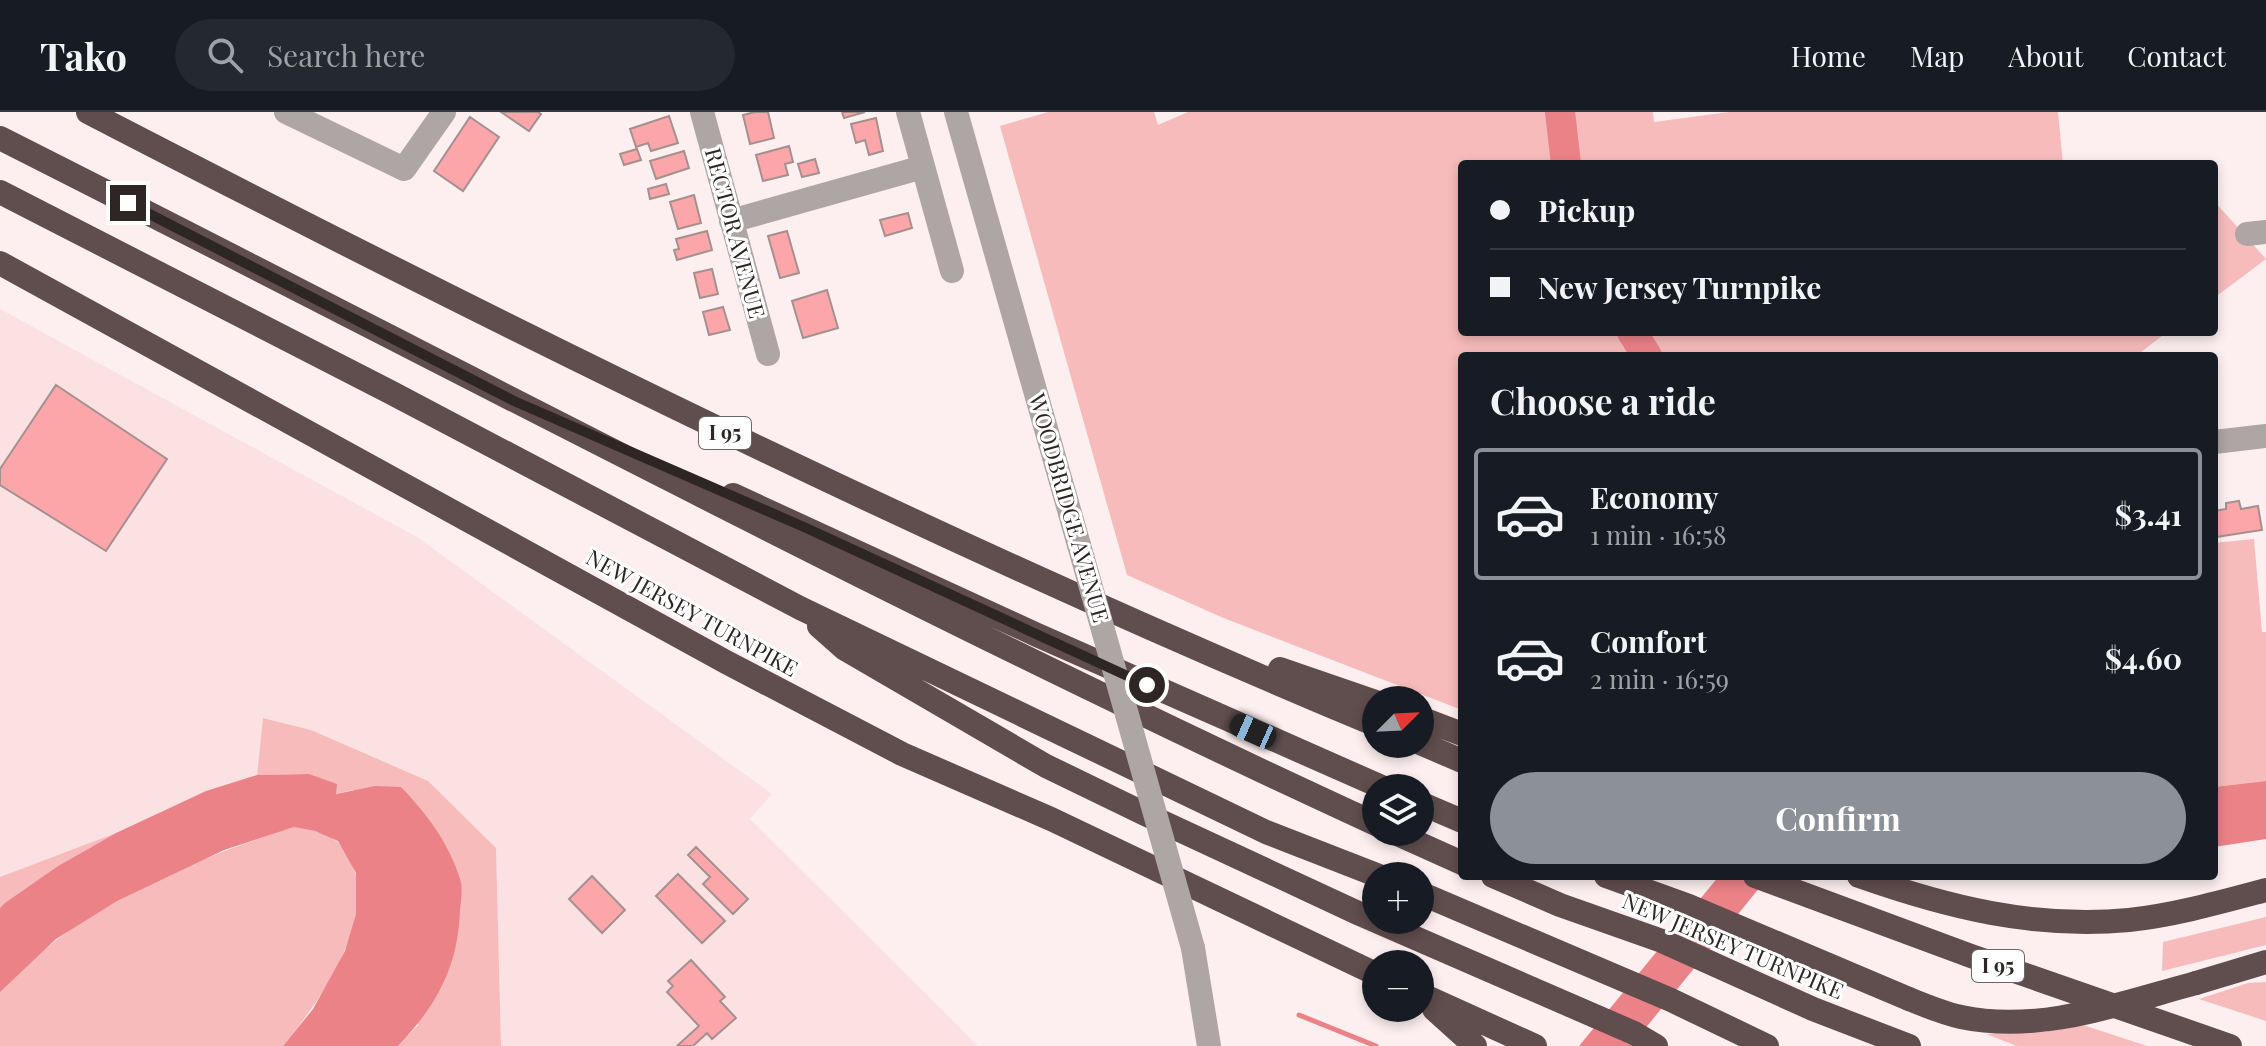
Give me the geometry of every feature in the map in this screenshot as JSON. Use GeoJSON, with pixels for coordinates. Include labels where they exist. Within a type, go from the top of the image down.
{"type":"FeatureCollection","features":[{"type":"Feature","properties":{"kind":"highway","name":"I 95"},"geometry":{"type":"LineString","coordinates":[[88,112],[485,315],[706,423],[975,551],[1362,719]]}},
{"type":"Feature","properties":{"kind":"highway"},"geometry":{"type":"LineString","coordinates":[[0,138],[514,401],[1106,698],[1362,817]]}},
{"type":"Feature","properties":{"kind":"highway"},"geometry":{"type":"LineString","coordinates":[[0,192],[800,608],[1266,832],[1362,869]]}},
{"type":"Feature","properties":{"kind":"highway","name":"NEW JERSEY TURNPIKE"},"geometry":{"type":"LineString","coordinates":[[0,263],[726,662],[882,744],[1051,819],[1362,967]]}},
{"type":"Feature","properties":{"kind":"highway"},"geometry":{"type":"LineString","coordinates":[[514,401],[692,477],[1362,778]]}},
{"type":"Feature","properties":{"kind":"highway"},"geometry":{"type":"LineString","coordinates":[[800,608],[845,649],[1046,766],[1360,914],[1656,1046]]}},
{"type":"Feature","properties":{"kind":"highway"},"geometry":{"type":"LineString","coordinates":[[1141,623],[1362,697]]}},
{"type":"Feature","properties":{"kind":"highway"},"geometry":{"type":"LineString","coordinates":[[1434,723],[1458,732]]}},
{"type":"Feature","properties":{"kind":"highway"},"geometry":{"type":"LineString","coordinates":[[1434,749],[1458,759]]}},
{"type":"Feature","properties":{"kind":"highway"},"geometry":{"type":"LineString","coordinates":[[1434,809],[1458,819]]}},
{"type":"Feature","properties":{"kind":"highway"},"geometry":{"type":"LineString","coordinates":[[1424,846],[1458,861]]}},
{"type":"Feature","properties":{"kind":"highway","name":"NEW JERSEY TURNPIKE"},"geometry":{"type":"LineString","coordinates":[[1502,880],[1560,905],[1662,941],[1813,1009],[1909,1046]]}},
{"type":"Feature","properties":{"kind":"highway"},"geometry":{"type":"LineString","coordinates":[[1617,880],[1689,906],[1909,999],[1961,1017],[2007,1022],[2037,1021],[2086,1012],[2266,962]]}},
{"type":"Feature","properties":{"kind":"highway","name":"I 95"},"geometry":{"type":"LineString","coordinates":[[1767,880],[1971,956],[2230,1046]]}},
{"type":"Feature","properties":{"kind":"highway"},"geometry":{"type":"LineString","coordinates":[[1871,880],[1986,914],[2034,920],[2128,920],[2173,913],[2266,890]]}},
{"type":"Feature","properties":{"kind":"highway"},"geometry":{"type":"LineString","coordinates":[[1434,899],[1671,1000],[1767,1046]]}},
{"type":"Feature","properties":{"kind":"highway"},"geometry":{"type":"LineString","coordinates":[[1434,1001],[1535,1046]]}},
{"type":"Feature","properties":{"kind":"highway"},"geometry":{"type":"LineString","coordinates":[[1434,1008],[1475,1046]]}},
{"type":"Feature","properties":{"kind":"street"},"geometry":{"type":"LineString","coordinates":[[286,112],[404,169],[435,115]]}},
{"type":"Feature","properties":{"kind":"street","name":"RECTOR AVENUE"},"geometry":{"type":"LineString","coordinates":[[702,112],[768,354]]}},
{"type":"Feature","properties":{"kind":"street"},"geometry":{"type":"LineString","coordinates":[[908,112],[952,271]]}},
{"type":"Feature","properties":{"kind":"street","name":"WOODBRIDGE AVENUE"},"geometry":{"type":"LineString","coordinates":[[956,112],[1193,948],[1209,1046]]}},
{"type":"Feature","properties":{"kind":"street"},"geometry":{"type":"LineString","coordinates":[[731,221],[923,167]]}},
{"type":"Feature","properties":{"kind":"street"},"geometry":{"type":"LineString","coordinates":[[2218,442],[2266,436]]}},
{"type":"Feature","properties":{"kind":"shaded area"},"geometry":{"type":"Polygon","coordinates":[[[1048,112],[1154,112],[1158,125],[1188,112],[1653,112],[1654,122],[1729,112],[2058,112],[2063,160],[1458,160],[1458,336],[2162,336],[2141,352],[1458,352],[1458,708],[1434,699],[1434,686],[1400,686],[1221,617],[1127,575],[1000,126],[1048,112]]]}},
{"type":"Feature","properties":{"kind":"shaded area"},"geometry":{"type":"Polygon","coordinates":[[[2218,205],[2266,259],[2218,295],[2218,205]]]}},
{"type":"Feature","properties":{"kind":"shaded area"},"geometry":{"type":"Polygon","coordinates":[[[0,309],[417,537],[772,794],[750,819],[978,1046],[501,1046],[496,848],[263,719],[257,775],[206,791],[116,833],[0,877],[0,309]]]}},
{"type":"Feature","properties":{"kind":"shaded area"},"geometry":{"type":"Polygon","coordinates":[[[2254,539],[2262,632],[2266,632],[2266,781],[2218,787],[2218,543],[2254,539]]]}},
{"type":"Feature","properties":{"kind":"shaded area"},"geometry":{"type":"Polygon","coordinates":[[[263,718],[311,730],[428,781],[496,848],[501,1046],[398,1046],[418,1025],[353,790],[335,794],[309,774],[257,775],[263,718]]]}},
{"type":"Feature","properties":{"kind":"shaded area"},"geometry":{"type":"Polygon","coordinates":[[[309,774],[337,784],[336,794],[375,786],[401,787],[436,830],[450,853],[460,879],[462,894],[458,931],[450,967],[434,1000],[398,1046],[283,1046],[313,1009],[345,951],[356,914],[356,873],[338,841],[315,831],[294,827],[224,850],[117,901],[56,939],[0,992],[0,908],[5,903],[58,866],[116,833],[206,791],[257,775],[309,774]]]}},
{"type":"Feature","properties":{"kind":"shaded area"},"geometry":{"type":"Polygon","coordinates":[[[2266,781],[2266,839],[2218,846],[2218,787],[2266,781]]]}},
{"type":"Feature","properties":{"kind":"shaded area"},"geometry":{"type":"Polygon","coordinates":[[[294,827],[320,833],[339,843],[357,882],[358,906],[342,958],[313,1007],[283,1046],[0,1046],[0,992],[59,938],[89,917],[155,881],[224,851],[294,827]]]}},
{"type":"Feature","properties":{"kind":"shaded area"},"geometry":{"type":"Polygon","coordinates":[[[116,833],[58,866],[0,908],[0,877],[116,833]]]}},
{"type":"Feature","properties":{"kind":"shaded area"},"geometry":{"type":"Polygon","coordinates":[[[1716,880],[1766,880],[1631,1046],[1579,1046],[1716,880]]]}},
{"type":"Feature","properties":{"kind":"shaded area"},"geometry":{"type":"Polygon","coordinates":[[[2266,917],[2266,945],[2162,971],[2163,942],[2266,917]]]}},
{"type":"Feature","properties":{"kind":"shaded area"},"geometry":{"type":"Polygon","coordinates":[[[2266,982],[2266,1021],[2199,999],[2248,983],[2266,982]]]}},
{"type":"Feature","properties":{"kind":"shaded area"},"geometry":{"type":"Polygon","coordinates":[[[2077,1023],[2147,1046],[2017,1046],[1986,1034],[2045,1032],[2077,1023]]]}},
{"type":"Feature","properties":{"kind":"building"},"geometry":{"type":"Polygon","coordinates":[[[501,112],[538,112],[541,114],[529,131],[501,112]]]}},
{"type":"Feature","properties":{"kind":"building"},"geometry":{"type":"Polygon","coordinates":[[[768,112],[774,138],[750,144],[743,115],[768,112]]]}},
{"type":"Feature","properties":{"kind":"building"},"geometry":{"type":"Polygon","coordinates":[[[842,112],[865,112],[844,118],[842,112]]]}},
{"type":"Feature","properties":{"kind":"building"},"geometry":{"type":"Polygon","coordinates":[[[669,116],[678,143],[651,151],[648,143],[636,147],[630,129],[669,116]]]}},
{"type":"Feature","properties":{"kind":"building"},"geometry":{"type":"Polygon","coordinates":[[[470,117],[499,137],[463,191],[434,171],[470,117]]]}},
{"type":"Feature","properties":{"kind":"building"},"geometry":{"type":"Polygon","coordinates":[[[876,118],[883,151],[869,155],[865,140],[856,143],[851,124],[876,118]]]}},
{"type":"Feature","properties":{"kind":"building"},"geometry":{"type":"Polygon","coordinates":[[[789,146],[793,162],[785,164],[788,175],[763,181],[756,155],[789,146]]]}},
{"type":"Feature","properties":{"kind":"building"},"geometry":{"type":"Polygon","coordinates":[[[637,149],[641,160],[624,165],[620,154],[637,149]]]}},
{"type":"Feature","properties":{"kind":"building"},"geometry":{"type":"Polygon","coordinates":[[[684,151],[689,168],[656,179],[650,161],[684,151]]]}},
{"type":"Feature","properties":{"kind":"building"},"geometry":{"type":"Polygon","coordinates":[[[815,159],[819,173],[802,177],[798,164],[815,159]]]}},
{"type":"Feature","properties":{"kind":"building"},"geometry":{"type":"Polygon","coordinates":[[[666,184],[669,194],[650,199],[648,189],[666,184]]]}},
{"type":"Feature","properties":{"kind":"building"},"geometry":{"type":"Polygon","coordinates":[[[694,195],[701,223],[678,229],[670,202],[694,195]]]}},
{"type":"Feature","properties":{"kind":"building"},"geometry":{"type":"Polygon","coordinates":[[[908,213],[912,228],[885,236],[880,220],[908,213]]]}},
{"type":"Feature","properties":{"kind":"building"},"geometry":{"type":"Polygon","coordinates":[[[707,231],[712,250],[677,260],[674,250],[679,249],[676,239],[707,231]]]}},
{"type":"Feature","properties":{"kind":"building"},"geometry":{"type":"Polygon","coordinates":[[[787,231],[799,273],[780,278],[768,236],[787,231]]]}},
{"type":"Feature","properties":{"kind":"building"},"geometry":{"type":"Polygon","coordinates":[[[712,269],[718,294],[700,298],[694,273],[712,269]]]}},
{"type":"Feature","properties":{"kind":"building"},"geometry":{"type":"Polygon","coordinates":[[[827,290],[838,328],[803,338],[792,301],[827,290]]]}},
{"type":"Feature","properties":{"kind":"building"},"geometry":{"type":"Polygon","coordinates":[[[723,307],[730,330],[709,335],[703,312],[723,307]]]}},
{"type":"Feature","properties":{"kind":"building"},"geometry":{"type":"Polygon","coordinates":[[[56,385],[167,459],[106,551],[0,485],[0,469],[56,385]]]}},
{"type":"Feature","properties":{"kind":"building"},"geometry":{"type":"Polygon","coordinates":[[[2239,501],[2241,509],[2258,506],[2262,530],[2218,537],[2218,510],[2226,509],[2226,503],[2239,501]]]}},
{"type":"Feature","properties":{"kind":"building"},"geometry":{"type":"Polygon","coordinates":[[[696,847],[748,899],[733,914],[703,884],[710,877],[688,855],[696,847]]]}},
{"type":"Feature","properties":{"kind":"building"},"geometry":{"type":"Polygon","coordinates":[[[678,874],[725,921],[702,943],[656,896],[678,874]]]}},
{"type":"Feature","properties":{"kind":"building"},"geometry":{"type":"Polygon","coordinates":[[[592,876],[625,910],[602,933],[569,899],[592,876]]]}},
{"type":"Feature","properties":{"kind":"building"},"geometry":{"type":"Polygon","coordinates":[[[691,960],[725,997],[720,1001],[736,1018],[712,1039],[707,1033],[693,1046],[677,1046],[699,1026],[667,992],[673,986],[668,981],[691,960]]]}},
{"type":"Feature","properties":{"kind":"waterway"},"geometry":{"type":"LineString","coordinates":[[1560,112],[1566,160]]}},
{"type":"Feature","properties":{"kind":"waterway"},"geometry":{"type":"LineString","coordinates":[[1634,336],[1644,352]]}},
{"type":"Feature","properties":{"kind":"waterway"},"geometry":{"type":"LineString","coordinates":[[1299,1015],[1376,1046]]}},
{"type":"Feature","properties":{"kind":"route"},"geometry":{"type":"LineString","coordinates":[[128,203],[514,401],[804,527],[1147,685]]}}]}
